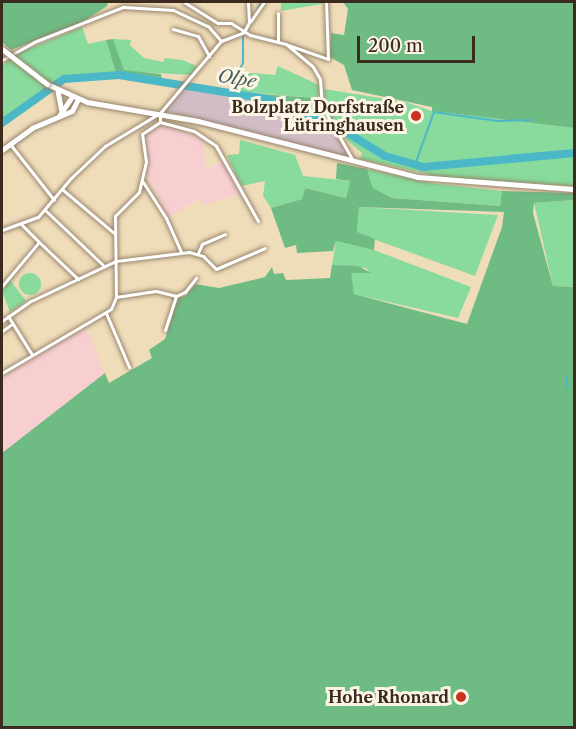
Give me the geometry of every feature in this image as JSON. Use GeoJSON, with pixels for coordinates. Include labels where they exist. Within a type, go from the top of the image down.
{"type":"FeatureCollection","features":[{"type":"Feature","properties":{"kind":"main road"},"geometry":{"type":"LineString","coordinates":[[2,48],[58,91],[75,98],[160,113],[435,180],[574,189]]}},
{"type":"Feature","properties":{"kind":"street"},"geometry":{"type":"LineString","coordinates":[[184,2],[218,23],[231,23],[244,32],[328,58],[326,2]]}},
{"type":"Feature","properties":{"kind":"street"},"geometry":{"type":"LineString","coordinates":[[248,2],[249,22]]}},
{"type":"Feature","properties":{"kind":"street"},"geometry":{"type":"LineString","coordinates":[[2,228],[34,220],[63,190],[71,178],[105,146],[160,113],[186,85],[221,40],[244,32],[264,2]]}},
{"type":"Feature","properties":{"kind":"street"},"geometry":{"type":"LineString","coordinates":[[2,60],[34,42],[123,7],[173,10],[208,26],[221,40]]}},
{"type":"Feature","properties":{"kind":"street"},"geometry":{"type":"LineString","coordinates":[[278,13],[278,41]]}},
{"type":"Feature","properties":{"kind":"street"},"geometry":{"type":"LineString","coordinates":[[173,29],[198,36],[209,56]]}},
{"type":"Feature","properties":{"kind":"street"},"geometry":{"type":"LineString","coordinates":[[286,44],[318,73],[320,102],[352,161]]}},
{"type":"Feature","properties":{"kind":"street"},"geometry":{"type":"LineString","coordinates":[[58,91],[60,114]]}},
{"type":"Feature","properties":{"kind":"street"},"geometry":{"type":"LineString","coordinates":[[2,150],[9,143],[60,114],[75,98]]}},
{"type":"Feature","properties":{"kind":"street"},"geometry":{"type":"LineString","coordinates":[[160,113],[160,122]]}},
{"type":"Feature","properties":{"kind":"street"},"geometry":{"type":"LineString","coordinates":[[2,373],[31,353],[106,313],[116,297],[117,212],[133,199],[143,182],[146,162],[142,134],[160,122],[194,131],[216,146],[258,221]]}},
{"type":"Feature","properties":{"kind":"street"},"geometry":{"type":"LineString","coordinates":[[9,143],[54,200]]}},
{"type":"Feature","properties":{"kind":"street"},"geometry":{"type":"LineString","coordinates":[[143,182],[166,218],[181,252]]}},
{"type":"Feature","properties":{"kind":"street"},"geometry":{"type":"LineString","coordinates":[[63,190],[115,234]]}},
{"type":"Feature","properties":{"kind":"street"},"geometry":{"type":"LineString","coordinates":[[45,210],[104,266]]}},
{"type":"Feature","properties":{"kind":"street"},"geometry":{"type":"LineString","coordinates":[[20,224],[78,279]]}},
{"type":"Feature","properties":{"kind":"street"},"geometry":{"type":"LineString","coordinates":[[198,253],[202,244],[225,234]]}},
{"type":"Feature","properties":{"kind":"street"},"geometry":{"type":"LineString","coordinates":[[2,286],[39,242]]}},
{"type":"Feature","properties":{"kind":"street"},"geometry":{"type":"LineString","coordinates":[[2,321],[116,261],[181,252],[198,253],[216,269],[265,248]]}},
{"type":"Feature","properties":{"kind":"street"},"geometry":{"type":"LineString","coordinates":[[116,297],[156,291],[176,296],[185,292],[196,278]]}},
{"type":"Feature","properties":{"kind":"street"},"geometry":{"type":"LineString","coordinates":[[165,330],[176,296]]}},
{"type":"Feature","properties":{"kind":"street"},"geometry":{"type":"LineString","coordinates":[[106,313],[129,367]]}},
{"type":"Feature","properties":{"kind":"street"},"geometry":{"type":"LineString","coordinates":[[8,316],[31,353]]}},
{"type":"Feature","properties":{"kind":"street"},"geometry":{"type":"LineString","coordinates":[[2,331],[12,324]]}},
{"type":"Feature","properties":{"kind":"shaded area"},"geometry":{"type":"Polygon","coordinates":[[[187,87],[265,102],[333,129],[349,152],[343,156],[165,111],[167,104],[187,87]]]}},
{"type":"Feature","properties":{"kind":"shaded area"},"geometry":{"type":"Polygon","coordinates":[[[163,125],[203,139],[206,169],[225,160],[241,194],[204,205],[200,199],[168,217],[146,176],[146,133],[163,125]]]}},
{"type":"Feature","properties":{"kind":"shaded area"},"geometry":{"type":"Polygon","coordinates":[[[86,328],[105,373],[2,454],[2,379],[33,356],[86,328]]]}},
{"type":"Feature","properties":{"kind":"green space"},"geometry":{"type":"Polygon","coordinates":[[[2,2],[108,2],[107,6],[81,23],[11,50],[2,42],[2,2]]]}},
{"type":"Feature","properties":{"kind":"green space"},"geometry":{"type":"Polygon","coordinates":[[[281,2],[326,2],[327,3],[281,11],[281,2]]]}},
{"type":"Feature","properties":{"kind":"green space"},"geometry":{"type":"Polygon","coordinates":[[[343,2],[574,2],[574,128],[432,111],[432,107],[352,90],[344,65],[330,57],[331,33],[344,35],[348,9],[343,2]]]}},
{"type":"Feature","properties":{"kind":"green space"},"geometry":{"type":"Polygon","coordinates":[[[82,27],[88,44],[106,40],[116,73],[64,78],[2,121],[2,66],[16,54],[82,27]]]}},
{"type":"Feature","properties":{"kind":"green space"},"geometry":{"type":"Polygon","coordinates":[[[113,39],[131,40],[130,45],[144,58],[163,62],[165,58],[182,60],[197,66],[191,75],[124,71],[113,39]]]}},
{"type":"Feature","properties":{"kind":"green space"},"geometry":{"type":"Polygon","coordinates":[[[113,39],[124,70],[161,74],[162,80],[116,73],[106,40],[113,39]]]}},
{"type":"Feature","properties":{"kind":"green space"},"geometry":{"type":"Polygon","coordinates":[[[278,66],[319,85],[318,98],[230,91],[238,72],[275,75],[278,66]]]}},
{"type":"Feature","properties":{"kind":"green space"},"geometry":{"type":"Polygon","coordinates":[[[324,89],[405,102],[432,111],[574,128],[574,186],[441,177],[360,159],[362,153],[342,136],[327,113],[324,89]]]}},
{"type":"Feature","properties":{"kind":"green space"},"geometry":{"type":"Polygon","coordinates":[[[243,93],[318,98],[331,125],[269,99],[243,93]]]}},
{"type":"Feature","properties":{"kind":"green space"},"geometry":{"type":"Polygon","coordinates":[[[240,140],[295,155],[303,176],[350,181],[346,198],[305,188],[302,199],[271,208],[263,196],[265,181],[241,186],[227,155],[239,154],[240,140]]]}},
{"type":"Feature","properties":{"kind":"green space"},"geometry":{"type":"Polygon","coordinates":[[[337,163],[367,169],[373,188],[392,198],[500,206],[502,191],[574,193],[574,200],[534,203],[533,213],[553,286],[574,287],[574,727],[2,727],[2,453],[105,373],[109,383],[152,358],[149,350],[165,339],[178,298],[186,296],[195,284],[219,288],[265,277],[272,267],[274,274],[283,273],[286,280],[330,278],[332,265],[358,266],[371,273],[351,273],[354,294],[467,324],[502,227],[504,212],[359,207],[357,232],[375,239],[374,250],[336,241],[333,251],[297,253],[296,245],[285,248],[271,208],[302,199],[305,188],[346,198],[350,181],[336,179],[337,163]]]}},
{"type":"Feature","properties":{"kind":"green space"},"geometry":{"type":"Polygon","coordinates":[[[367,169],[430,183],[502,191],[500,206],[392,198],[373,188],[367,169]]]}},
{"type":"Feature","properties":{"kind":"green space"},"geometry":{"type":"Polygon","coordinates":[[[574,200],[574,287],[553,286],[534,203],[574,200]]]}},
{"type":"Feature","properties":{"kind":"green space"},"geometry":{"type":"Polygon","coordinates":[[[359,207],[498,215],[475,276],[357,233],[359,207]]]}},
{"type":"Feature","properties":{"kind":"green space"},"geometry":{"type":"Polygon","coordinates":[[[336,241],[374,250],[471,287],[458,318],[354,294],[350,273],[370,273],[366,268],[332,265],[336,241]]]}},
{"type":"Feature","properties":{"kind":"green space"},"geometry":{"type":"Polygon","coordinates":[[[30,273],[38,276],[41,284],[38,292],[30,295],[22,292],[19,284],[22,276],[30,273]]]}},
{"type":"Feature","properties":{"kind":"green space"},"geometry":{"type":"Polygon","coordinates":[[[10,280],[26,301],[10,312],[2,291],[10,280]]]}},
{"type":"Feature","properties":{"kind":"waterway"},"geometry":{"type":"LineString","coordinates":[[258,8],[262,2]]}},
{"type":"Feature","properties":{"kind":"waterway"},"geometry":{"type":"LineString","coordinates":[[230,92],[243,63],[243,34]]}},
{"type":"Feature","properties":{"kind":"waterway","name":"Olpe"},"geometry":{"type":"LineString","coordinates":[[2,123],[64,79],[119,75],[268,99],[346,132],[385,156],[423,167],[574,153]]}},
{"type":"Feature","properties":{"kind":"waterway"},"geometry":{"type":"LineString","coordinates":[[415,165],[434,112],[499,121],[530,120]]}},
{"type":"Feature","properties":{"kind":"waterway"},"geometry":{"type":"LineString","coordinates":[[566,388],[567,376]]}},
{"type":"Feature","properties":{"kind":"place","name":"Bolzplatz Dorfstraße Lütringhausen"},"geometry":{"type":"Point","coordinates":[416,116]}},
{"type":"Feature","properties":{"kind":"place","name":"Hohe Rhonard"},"geometry":{"type":"Point","coordinates":[461,697]}}]}
